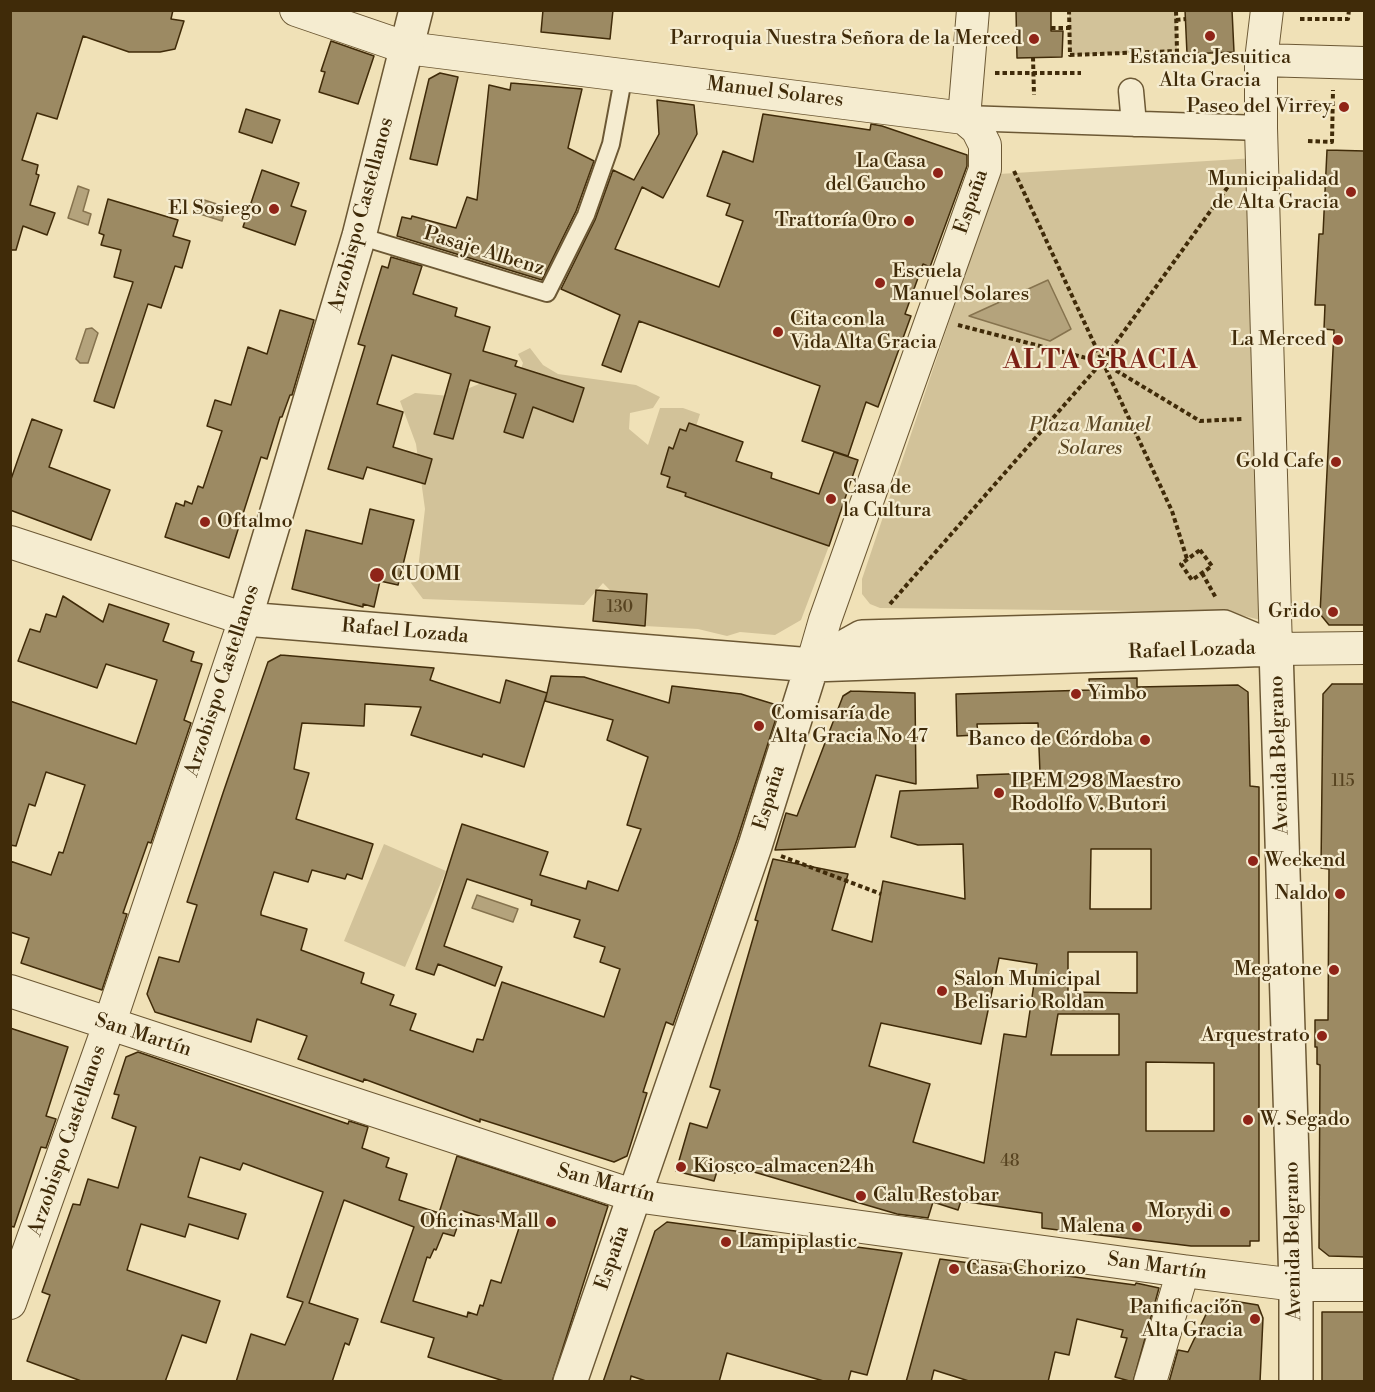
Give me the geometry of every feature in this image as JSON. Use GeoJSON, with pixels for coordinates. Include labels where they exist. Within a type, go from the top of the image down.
{"type":"FeatureCollection","features":[{"type":"Feature","properties":{"kind":"street","name":"Manuel Solares"},"geometry":{"type":"LineString","coordinates":[[296,10],[407,48],[964,118],[1261,128]]}},
{"type":"Feature","properties":{"kind":"street","name":"Arzobispo Castellanos"},"geometry":{"type":"LineString","coordinates":[[10,1303],[109,1025],[245,619],[359,236],[416,10]]}},
{"type":"Feature","properties":{"kind":"street"},"geometry":{"type":"LineString","coordinates":[[964,118],[973,10]]}},
{"type":"Feature","properties":{"kind":"street","name":"Avenida Belgrano"},"geometry":{"type":"LineString","coordinates":[[1267,10],[1261,60],[1261,128],[1296,1285],[1296,1382]]}},
{"type":"Feature","properties":{"kind":"street"},"geometry":{"type":"LineString","coordinates":[[1261,60],[1365,63]]}},
{"type":"Feature","properties":{"kind":"street"},"geometry":{"type":"LineString","coordinates":[[1131,91],[1134,124]]}},
{"type":"Feature","properties":{"kind":"street","name":"España"},"geometry":{"type":"LineString","coordinates":[[570,1382],[755,846],[829,609],[985,169],[987,155],[984,138],[964,118]]}},
{"type":"Feature","properties":{"kind":"street","name":"Rafael Lozada"},"geometry":{"type":"LineString","coordinates":[[10,542],[245,619],[812,665],[862,637],[1224,627],[1276,649]]}},
{"type":"Feature","properties":{"kind":"street"},"geometry":{"type":"LineString","coordinates":[[1276,649],[1365,648]]}},
{"type":"Feature","properties":{"kind":"street","name":"San Martín"},"geometry":{"type":"LineString","coordinates":[[10,991],[635,1196],[1296,1285],[1365,1285]]}},
{"type":"Feature","properties":{"kind":"street"},"geometry":{"type":"LineString","coordinates":[[1150,1382],[1183,1271]]}},
{"type":"Feature","properties":{"kind":"lane","name":"Pasaje Albenz"},"geometry":{"type":"LineString","coordinates":[[359,236],[547,293],[590,205],[611,144],[624,74]]}},
{"type":"Feature","properties":{"kind":"path"},"geometry":{"type":"LineString","coordinates":[[1069,10],[1070,55],[1177,51],[1176,10]]}},
{"type":"Feature","properties":{"kind":"path"},"geometry":{"type":"LineString","coordinates":[[1300,19],[1348,19],[1349,10]]}},
{"type":"Feature","properties":{"kind":"path"},"geometry":{"type":"LineString","coordinates":[[1176,20],[1186,19]]}},
{"type":"Feature","properties":{"kind":"path"},"geometry":{"type":"LineString","coordinates":[[1051,28],[1070,28]]}},
{"type":"Feature","properties":{"kind":"path"},"geometry":{"type":"LineString","coordinates":[[1033,57],[1034,97]]}},
{"type":"Feature","properties":{"kind":"path"},"geometry":{"type":"LineString","coordinates":[[1308,141],[1332,142],[1333,87],[1316,62]]}},
{"type":"Feature","properties":{"kind":"path"},"geometry":{"type":"LineString","coordinates":[[1001,74],[1081,73]]}},
{"type":"Feature","properties":{"kind":"path"},"geometry":{"type":"LineString","coordinates":[[1307,102],[1333,104]]}},
{"type":"Feature","properties":{"kind":"path"},"geometry":{"type":"LineString","coordinates":[[1010,163],[1172,511],[1187,559]]}},
{"type":"Feature","properties":{"kind":"path"},"geometry":{"type":"LineString","coordinates":[[890,604],[1102,362],[1238,174]]}},
{"type":"Feature","properties":{"kind":"path"},"geometry":{"type":"LineString","coordinates":[[956,324],[1102,362],[1200,421],[1269,417]]}},
{"type":"Feature","properties":{"kind":"path"},"geometry":{"type":"LineString","coordinates":[[1200,550],[1212,566],[1192,580],[1181,564],[1187,559],[1200,550]]}},
{"type":"Feature","properties":{"kind":"path"},"geometry":{"type":"LineString","coordinates":[[1202,573],[1217,600]]}},
{"type":"Feature","properties":{"kind":"path"},"geometry":{"type":"LineString","coordinates":[[755,846],[881,894]]}},
{"type":"Feature","properties":{"kind":"green space"},"geometry":{"type":"Polygon","coordinates":[[[1069,11],[1176,11],[1177,51],[1070,55],[1069,11]]]}},
{"type":"Feature","properties":{"kind":"green space","name":"Plaza Manuel Solares"},"geometry":{"type":"Polygon","coordinates":[[[1255,158],[1268,622],[1229,612],[880,608],[870,604],[862,594],[862,579],[999,174],[1255,158]]]}},
{"type":"Feature","properties":{"kind":"green space"},"geometry":{"type":"Polygon","coordinates":[[[530,348],[543,365],[558,374],[636,385],[660,397],[653,408],[630,413],[629,429],[648,445],[660,408],[683,408],[700,414],[692,439],[737,515],[829,546],[801,620],[775,635],[740,632],[727,636],[698,629],[645,626],[603,583],[584,605],[423,599],[411,583],[418,569],[425,509],[416,444],[400,401],[415,393],[450,396],[496,377],[518,378],[523,363],[518,354],[530,348]]]}},
{"type":"Feature","properties":{"kind":"green space"},"geometry":{"type":"Polygon","coordinates":[[[384,844],[446,871],[405,967],[344,941],[384,844]]]}},
{"type":"Feature","properties":{"kind":"shaded area"},"geometry":{"type":"Polygon","coordinates":[[[78,186],[89,190],[83,211],[91,214],[88,225],[68,218],[78,186]]]}},
{"type":"Feature","properties":{"kind":"shaded area"},"geometry":{"type":"Polygon","coordinates":[[[198,198],[226,207],[222,221],[194,212],[198,198]]]}},
{"type":"Feature","properties":{"kind":"shaded area"},"geometry":{"type":"Polygon","coordinates":[[[1048,280],[1071,329],[1050,341],[969,316],[1048,280]]]}},
{"type":"Feature","properties":{"kind":"shaded area"},"geometry":{"type":"Polygon","coordinates":[[[92,328],[98,333],[88,363],[80,363],[76,359],[86,329],[92,328]]]}},
{"type":"Feature","properties":{"kind":"shaded area"},"geometry":{"type":"Polygon","coordinates":[[[477,895],[518,909],[513,922],[472,908],[477,895]]]}},
{"type":"Feature","properties":{"kind":"building"},"geometry":{"type":"Polygon","coordinates":[[[10,10],[173,10],[171,19],[184,21],[175,49],[160,52],[129,52],[83,36],[57,119],[37,113],[22,160],[38,165],[36,174],[39,175],[30,205],[55,213],[47,235],[23,226],[16,250],[10,250],[10,10]]]}},
{"type":"Feature","properties":{"kind":"building"},"geometry":{"type":"Polygon","coordinates":[[[543,10],[613,10],[610,39],[541,32],[543,10]]]}},
{"type":"Feature","properties":{"kind":"building","name":"Parroquia Nuestra Señora de la Merced"},"geometry":{"type":"Polygon","coordinates":[[[1016,10],[1051,10],[1051,31],[1063,31],[1062,57],[1017,58],[1016,10]]]}},
{"type":"Feature","properties":{"kind":"building","name":"Estancia Jesuitica Alta Gracia"},"geometry":{"type":"Polygon","coordinates":[[[1185,10],[1232,10],[1234,52],[1187,54],[1185,10]]]}},
{"type":"Feature","properties":{"kind":"building"},"geometry":{"type":"Polygon","coordinates":[[[331,41],[374,56],[358,104],[319,92],[325,72],[321,71],[331,41]]]}},
{"type":"Feature","properties":{"kind":"building"},"geometry":{"type":"Polygon","coordinates":[[[440,73],[458,77],[437,165],[410,159],[429,79],[440,73]]]}},
{"type":"Feature","properties":{"kind":"building"},"geometry":{"type":"Polygon","coordinates":[[[511,83],[582,89],[568,148],[594,161],[576,211],[542,280],[397,236],[402,217],[411,219],[412,216],[456,228],[467,197],[477,200],[489,85],[510,90],[511,83]]]}},
{"type":"Feature","properties":{"kind":"building"},"geometry":{"type":"Polygon","coordinates":[[[657,100],[694,105],[697,134],[663,198],[642,187],[615,249],[719,287],[743,221],[726,215],[730,204],[707,196],[723,151],[753,162],[763,114],[870,130],[871,124],[882,126],[967,155],[967,166],[930,267],[923,264],[905,314],[911,316],[878,407],[866,402],[848,456],[802,441],[820,386],[639,321],[621,372],[602,365],[620,315],[561,289],[595,220],[613,170],[634,180],[659,134],[657,100]]]}},
{"type":"Feature","properties":{"kind":"building"},"geometry":{"type":"Polygon","coordinates":[[[246,109],[280,120],[272,143],[239,132],[246,109]]]}},
{"type":"Feature","properties":{"kind":"building"},"geometry":{"type":"Polygon","coordinates":[[[1327,150],[1365,151],[1365,625],[1329,625],[1320,614],[1334,330],[1324,329],[1325,305],[1315,305],[1319,234],[1323,234],[1327,150]]]}},
{"type":"Feature","properties":{"kind":"building","name":"El Sosiego"},"geometry":{"type":"Polygon","coordinates":[[[262,170],[299,183],[291,206],[306,211],[295,245],[243,227],[262,170]]]}},
{"type":"Feature","properties":{"kind":"building"},"geometry":{"type":"Polygon","coordinates":[[[108,199],[178,220],[173,236],[190,241],[182,268],[175,266],[161,308],[148,304],[114,408],[94,401],[133,282],[114,277],[121,250],[101,245],[104,235],[99,233],[108,199]]]}},
{"type":"Feature","properties":{"kind":"building"},"geometry":{"type":"Polygon","coordinates":[[[391,257],[422,266],[413,294],[457,308],[455,316],[490,327],[483,351],[517,361],[515,366],[584,388],[573,422],[533,407],[523,438],[504,432],[516,394],[470,380],[453,439],[434,434],[451,374],[392,355],[377,404],[403,412],[393,447],[432,459],[425,484],[367,467],[363,479],[328,469],[365,346],[358,344],[382,266],[388,268],[391,257]]]}},
{"type":"Feature","properties":{"kind":"building"},"geometry":{"type":"Polygon","coordinates":[[[280,310],[314,320],[292,395],[280,417],[267,459],[261,457],[229,558],[165,537],[176,503],[184,506],[185,501],[192,504],[198,486],[203,488],[222,431],[207,426],[215,400],[231,405],[248,347],[267,354],[280,310]]]}},
{"type":"Feature","properties":{"kind":"building"},"geometry":{"type":"Polygon","coordinates":[[[32,419],[62,430],[49,467],[110,490],[91,540],[10,510],[10,482],[32,419]]]}},
{"type":"Feature","properties":{"kind":"building"},"geometry":{"type":"Polygon","coordinates":[[[689,423],[743,442],[736,461],[772,473],[771,478],[819,494],[834,452],[858,460],[829,546],[685,496],[686,493],[667,487],[670,477],[661,474],[669,447],[673,449],[680,429],[686,431],[689,423]]]}},
{"type":"Feature","properties":{"kind":"building"},"geometry":{"type":"Polygon","coordinates":[[[370,509],[414,520],[398,585],[380,581],[374,607],[363,604],[363,607],[292,589],[306,530],[362,544],[370,509]]]}},
{"type":"Feature","properties":{"kind":"building"},"geometry":{"type":"Polygon","coordinates":[[[596,590],[647,594],[645,626],[593,621],[596,590]]]}},
{"type":"Feature","properties":{"kind":"building"},"geometry":{"type":"Polygon","coordinates":[[[63,596],[103,622],[109,604],[169,624],[163,641],[194,652],[191,661],[202,664],[184,720],[191,723],[151,843],[148,842],[123,913],[127,914],[102,990],[21,963],[29,938],[10,932],[10,861],[51,875],[59,852],[63,853],[85,785],[46,772],[35,806],[29,804],[16,846],[10,845],[10,701],[136,744],[157,680],[106,664],[97,688],[18,661],[30,629],[40,632],[46,614],[56,617],[63,596]]]}},
{"type":"Feature","properties":{"kind":"building"},"geometry":{"type":"Polygon","coordinates":[[[281,655],[434,668],[430,680],[500,703],[506,680],[547,693],[551,676],[584,677],[669,703],[672,686],[741,694],[780,706],[737,840],[673,1025],[666,1022],[643,1092],[647,1093],[627,1156],[614,1162],[480,1119],[480,1122],[364,1079],[363,1082],[298,1059],[307,1036],[257,1019],[251,1042],[155,1012],[147,994],[159,957],[179,962],[197,905],[187,902],[268,662],[281,655]],[[547,693],[524,767],[483,754],[482,757],[411,735],[421,707],[365,704],[364,726],[302,723],[294,769],[309,773],[296,819],[373,844],[362,879],[347,874],[345,879],[312,870],[308,882],[274,872],[261,912],[261,915],[307,929],[301,950],[364,973],[361,983],[394,995],[390,1005],[416,1014],[410,1030],[473,1052],[477,1039],[483,1040],[502,982],[604,1017],[620,969],[600,962],[605,947],[574,937],[580,920],[531,905],[532,900],[467,879],[444,946],[502,967],[495,986],[438,964],[434,975],[416,969],[462,824],[548,852],[540,875],[586,889],[588,881],[618,891],[641,829],[627,825],[648,757],[607,740],[613,720],[545,701],[547,693]]]}},
{"type":"Feature","properties":{"kind":"building"},"geometry":{"type":"Polygon","coordinates":[[[1137,678],[1137,687],[1238,685],[1248,692],[1250,786],[1259,787],[1259,1241],[1250,1241],[1250,1246],[1191,1246],[1042,1228],[1042,1213],[961,1201],[958,1210],[933,1202],[928,1218],[897,1214],[737,1167],[735,1173],[718,1168],[714,1181],[676,1171],[690,1123],[707,1128],[720,1090],[710,1087],[758,921],[755,920],[773,859],[848,874],[832,930],[872,942],[883,881],[965,899],[963,844],[918,845],[891,837],[900,791],[978,788],[977,775],[1040,773],[1038,723],[977,724],[978,735],[957,736],[956,694],[1090,690],[1089,679],[1137,678]],[[1091,849],[1090,909],[1151,909],[1151,849],[1091,849]],[[1068,952],[1068,992],[1137,993],[1137,952],[1068,952]],[[999,958],[981,1044],[881,1023],[869,1066],[930,1084],[913,1142],[984,1163],[1004,1034],[1026,1037],[1037,964],[999,958]],[[1058,1014],[1051,1055],[1119,1055],[1119,1014],[1058,1014]],[[1146,1062],[1146,1131],[1214,1131],[1214,1063],[1146,1062]]]}},
{"type":"Feature","properties":{"kind":"building"},"geometry":{"type":"Polygon","coordinates":[[[1332,684],[1365,684],[1365,1257],[1329,1256],[1319,1248],[1320,1065],[1317,1064],[1317,1047],[1315,1047],[1315,1020],[1328,1020],[1329,869],[1321,868],[1323,694],[1332,684]]]}},
{"type":"Feature","properties":{"kind":"building"},"geometry":{"type":"Polygon","coordinates":[[[851,691],[915,693],[916,784],[876,775],[855,847],[775,850],[786,813],[797,816],[843,696],[851,691]]]}},
{"type":"Feature","properties":{"kind":"building"},"geometry":{"type":"Polygon","coordinates":[[[10,1028],[68,1047],[46,1116],[56,1119],[46,1148],[41,1147],[14,1227],[10,1226],[10,1028]]]}},
{"type":"Feature","properties":{"kind":"building"},"geometry":{"type":"Polygon","coordinates":[[[138,1052],[348,1124],[349,1121],[368,1127],[362,1148],[389,1158],[386,1167],[407,1174],[399,1200],[439,1213],[457,1156],[608,1206],[552,1382],[507,1382],[428,1357],[434,1338],[381,1322],[414,1227],[344,1200],[309,1303],[358,1319],[349,1345],[345,1343],[332,1382],[236,1382],[251,1334],[285,1345],[303,1302],[287,1297],[323,1192],[243,1163],[240,1170],[200,1157],[188,1197],[246,1214],[238,1239],[189,1224],[185,1237],[141,1224],[127,1270],[220,1301],[206,1343],[182,1335],[165,1382],[84,1382],[27,1361],[50,1295],[42,1292],[73,1204],[80,1205],[88,1179],[118,1188],[136,1127],[112,1118],[119,1095],[114,1094],[126,1057],[138,1052]],[[463,1211],[454,1236],[443,1233],[436,1250],[434,1249],[430,1258],[427,1257],[413,1301],[467,1317],[468,1312],[477,1315],[480,1305],[483,1306],[491,1280],[501,1283],[519,1228],[463,1211]]]}},
{"type":"Feature","properties":{"kind":"building"},"geometry":{"type":"Polygon","coordinates":[[[667,1222],[902,1253],[867,1375],[851,1371],[848,1382],[827,1382],[727,1353],[719,1382],[649,1382],[631,1376],[630,1382],[603,1382],[655,1231],[667,1222]]]}},
{"type":"Feature","properties":{"kind":"building"},"geometry":{"type":"Polygon","coordinates":[[[940,1259],[1135,1285],[1136,1283],[1159,1288],[1133,1382],[1115,1377],[1127,1338],[1121,1337],[1123,1330],[1077,1319],[1069,1355],[1055,1352],[1048,1382],[972,1382],[934,1370],[931,1382],[906,1382],[940,1259]]]}},
{"type":"Feature","properties":{"kind":"building"},"geometry":{"type":"Polygon","coordinates":[[[1221,1299],[1258,1305],[1263,1318],[1260,1382],[1169,1382],[1178,1350],[1188,1352],[1210,1306],[1221,1299]]]}},
{"type":"Feature","properties":{"kind":"building"},"geometry":{"type":"Polygon","coordinates":[[[1322,1312],[1365,1312],[1365,1382],[1322,1382],[1322,1312]]]}},
{"type":"Feature","properties":{"kind":"place","name":"Estancia Jesuitica Alta Gracia"},"geometry":{"type":"Point","coordinates":[1210,36]}},
{"type":"Feature","properties":{"kind":"place","name":"Parroquia Nuestra Señora de la Merced"},"geometry":{"type":"Point","coordinates":[1034,39]}},
{"type":"Feature","properties":{"kind":"place","name":"Paseo del Virrey"},"geometry":{"type":"Point","coordinates":[1344,107]}},
{"type":"Feature","properties":{"kind":"place","name":"La Casa del Gaucho"},"geometry":{"type":"Point","coordinates":[938,173]}},
{"type":"Feature","properties":{"kind":"place","name":"Municipalidad de Alta Gracia"},"geometry":{"type":"Point","coordinates":[1351,192]}},
{"type":"Feature","properties":{"kind":"place","name":"El Sosiego"},"geometry":{"type":"Point","coordinates":[274,209]}},
{"type":"Feature","properties":{"kind":"place","name":"Trattoría Oro"},"geometry":{"type":"Point","coordinates":[909,221]}},
{"type":"Feature","properties":{"kind":"place","name":"Escuela Manuel Solares"},"geometry":{"type":"Point","coordinates":[880,283]}},
{"type":"Feature","properties":{"kind":"place","name":"Cita con la Vida Alta Gracia"},"geometry":{"type":"Point","coordinates":[778,332]}},
{"type":"Feature","properties":{"kind":"place","name":"La Merced"},"geometry":{"type":"Point","coordinates":[1338,340]}},
{"type":"Feature","properties":{"kind":"place","name":"Gold Cafe"},"geometry":{"type":"Point","coordinates":[1336,462]}},
{"type":"Feature","properties":{"kind":"place","name":"Casa de la Cultura"},"geometry":{"type":"Point","coordinates":[831,499]}},
{"type":"Feature","properties":{"kind":"place","name":"Oftalmo"},"geometry":{"type":"Point","coordinates":[205,522]}},
{"type":"Feature","properties":{"kind":"place","name":"CUOMI"},"geometry":{"type":"Point","coordinates":[377,575]}},
{"type":"Feature","properties":{"kind":"place","name":"Grido"},"geometry":{"type":"Point","coordinates":[1333,612]}},
{"type":"Feature","properties":{"kind":"place","name":"Yimbo"},"geometry":{"type":"Point","coordinates":[1076,694]}},
{"type":"Feature","properties":{"kind":"place","name":"Comisaría de Alta Gracia No 47"},"geometry":{"type":"Point","coordinates":[759,726]}},
{"type":"Feature","properties":{"kind":"place","name":"Banco de Córdoba"},"geometry":{"type":"Point","coordinates":[1145,740]}},
{"type":"Feature","properties":{"kind":"place","name":"IPEM 298 Maestro Rodolfo V. Butori"},"geometry":{"type":"Point","coordinates":[999,793]}},
{"type":"Feature","properties":{"kind":"place","name":"Weekend"},"geometry":{"type":"Point","coordinates":[1253,861]}},
{"type":"Feature","properties":{"kind":"place","name":"Naldo"},"geometry":{"type":"Point","coordinates":[1340,894]}},
{"type":"Feature","properties":{"kind":"place","name":"Megatone"},"geometry":{"type":"Point","coordinates":[1334,970]}},
{"type":"Feature","properties":{"kind":"place","name":"Salon Municipal Belisario Roldan"},"geometry":{"type":"Point","coordinates":[942,991]}},
{"type":"Feature","properties":{"kind":"place","name":"Arquestrato"},"geometry":{"type":"Point","coordinates":[1322,1036]}},
{"type":"Feature","properties":{"kind":"place","name":"W. Segado"},"geometry":{"type":"Point","coordinates":[1248,1120]}},
{"type":"Feature","properties":{"kind":"place","name":"Kiosco-almacen24h"},"geometry":{"type":"Point","coordinates":[681,1167]}},
{"type":"Feature","properties":{"kind":"place","name":"Calu Restobar"},"geometry":{"type":"Point","coordinates":[861,1196]}},
{"type":"Feature","properties":{"kind":"place","name":"Morydi"},"geometry":{"type":"Point","coordinates":[1225,1212]}},
{"type":"Feature","properties":{"kind":"place","name":"Oficinas Mall"},"geometry":{"type":"Point","coordinates":[551,1222]}},
{"type":"Feature","properties":{"kind":"place","name":"Malena"},"geometry":{"type":"Point","coordinates":[1137,1227]}},
{"type":"Feature","properties":{"kind":"place","name":"Lampiplastic"},"geometry":{"type":"Point","coordinates":[726,1242]}},
{"type":"Feature","properties":{"kind":"place","name":"Casa Chorizo"},"geometry":{"type":"Point","coordinates":[954,1269]}},
{"type":"Feature","properties":{"kind":"place","name":"Panificación Alta Gracia"},"geometry":{"type":"Point","coordinates":[1255,1319]}},
{"type":"Feature","properties":{"kind":"district","name":"ALTA GRACIA"},"geometry":{"type":"Point","coordinates":[1101,362]}}]}
